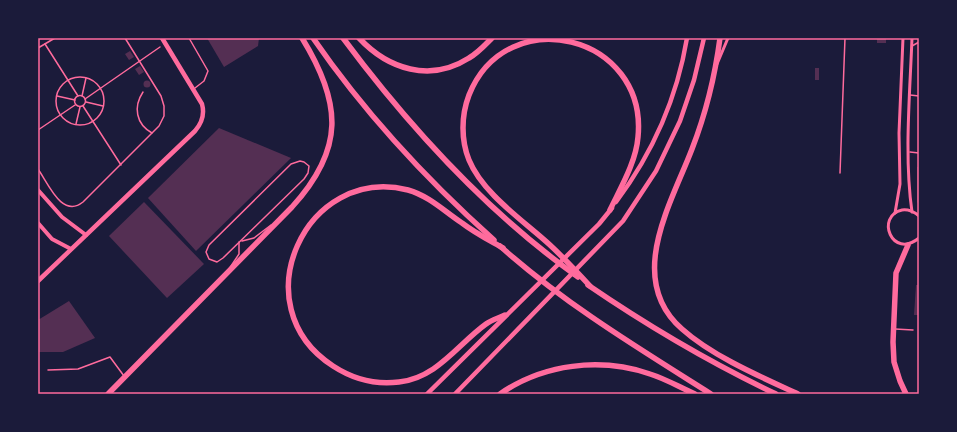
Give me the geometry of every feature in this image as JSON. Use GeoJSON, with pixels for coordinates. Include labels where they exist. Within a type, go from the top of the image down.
{"type":"FeatureCollection","features":[{"type":"Feature","properties":{"kind":"highway"},"geometry":{"type":"LineString","coordinates":[[108,394],[300,198],[314,179],[326,155],[330,140],[332,111],[326,85],[315,59],[302,38]]}},
{"type":"Feature","properties":{"kind":"highway"},"geometry":{"type":"LineString","coordinates":[[313,38],[354,92],[412,160],[503,248],[542,281],[582,311],[711,394]]}},
{"type":"Feature","properties":{"kind":"highway"},"geometry":{"type":"LineString","coordinates":[[343,38],[400,110],[467,183],[543,252],[590,286],[649,325],[713,362],[776,394]]}},
{"type":"Feature","properties":{"kind":"highway"},"geometry":{"type":"LineString","coordinates":[[359,38],[369,49],[387,61],[406,69],[428,71],[458,64],[477,53],[492,38]]}},
{"type":"Feature","properties":{"kind":"highway"},"geometry":{"type":"LineString","coordinates":[[720,38],[716,67],[692,149],[658,232],[655,273],[665,308],[675,322],[696,340],[768,380],[798,394]]}},
{"type":"Feature","properties":{"kind":"highway"},"geometry":{"type":"LineString","coordinates":[[590,286],[553,248],[489,190],[474,171],[469,160],[464,136],[464,118],[467,100],[481,74],[503,53],[524,42],[561,39],[584,45],[595,50],[605,57],[621,73],[630,88],[636,104],[639,127],[633,160],[610,210]]}},
{"type":"Feature","properties":{"kind":"highway"},"geometry":{"type":"LineString","coordinates":[[503,248],[465,226],[439,205],[419,194],[396,188],[372,188],[339,200],[320,214],[305,231],[292,256],[288,274],[288,292],[294,321],[310,346],[318,355],[337,369],[370,382],[401,382],[424,373],[453,354],[486,324],[505,315]]}},
{"type":"Feature","properties":{"kind":"highway"},"geometry":{"type":"LineString","coordinates":[[906,394],[894,362],[893,329],[896,273],[908,245]]}},
{"type":"Feature","properties":{"kind":"highway"},"geometry":{"type":"LineString","coordinates":[[500,394],[516,384],[541,372],[585,365],[607,365],[649,373],[694,394]]}},
{"type":"Feature","properties":{"kind":"main road"},"geometry":{"type":"LineString","coordinates":[[38,281],[198,127],[203,118],[203,108],[162,38]]}},
{"type":"Feature","properties":{"kind":"main road"},"geometry":{"type":"LineString","coordinates":[[427,394],[516,304],[599,224],[610,210],[640,167],[660,128],[678,77],[687,38]]}},
{"type":"Feature","properties":{"kind":"main road"},"geometry":{"type":"LineString","coordinates":[[455,394],[610,235],[638,198],[667,150],[690,94],[704,38]]}},
{"type":"Feature","properties":{"kind":"street"},"geometry":{"type":"LineString","coordinates":[[716,67],[728,38]]}},
{"type":"Feature","properties":{"kind":"street"},"geometry":{"type":"LineString","coordinates":[[903,38],[899,133],[900,184],[895,213],[889,222],[889,233],[896,242],[908,245],[919,239]]}},
{"type":"Feature","properties":{"kind":"street"},"geometry":{"type":"LineString","coordinates":[[912,38],[910,95],[910,189],[912,212]]}},
{"type":"Feature","properties":{"kind":"street"},"geometry":{"type":"LineString","coordinates":[[38,190],[62,217],[86,235]]}},
{"type":"Feature","properties":{"kind":"street"},"geometry":{"type":"LineString","coordinates":[[895,213],[901,210],[912,212],[919,216]]}},
{"type":"Feature","properties":{"kind":"street"},"geometry":{"type":"LineString","coordinates":[[38,224],[52,239],[71,249]]}},
{"type":"Feature","properties":{"kind":"lane"},"geometry":{"type":"LineString","coordinates":[[189,38],[208,71],[204,81],[193,90]]}},
{"type":"Feature","properties":{"kind":"lane"},"geometry":{"type":"LineString","coordinates":[[840,173],[845,38]]}},
{"type":"Feature","properties":{"kind":"lane"},"geometry":{"type":"LineString","coordinates":[[912,46],[919,42]]}},
{"type":"Feature","properties":{"kind":"lane"},"geometry":{"type":"LineString","coordinates":[[910,95],[919,96]]}},
{"type":"Feature","properties":{"kind":"lane"},"geometry":{"type":"LineString","coordinates":[[910,152],[919,153]]}},
{"type":"Feature","properties":{"kind":"lane"},"geometry":{"type":"LineString","coordinates":[[229,271],[230,264],[240,252],[240,242],[304,180],[309,170],[306,163],[300,161],[291,164],[209,245],[206,252],[207,256],[212,261],[220,261],[240,242],[254,238],[267,227],[275,224]]}},
{"type":"Feature","properties":{"kind":"lane"},"geometry":{"type":"LineString","coordinates":[[893,329],[913,330]]}},
{"type":"Feature","properties":{"kind":"lane"},"geometry":{"type":"LineString","coordinates":[[48,370],[78,369],[110,357],[125,377]]}},
{"type":"Feature","properties":{"kind":"path"},"geometry":{"type":"LineString","coordinates":[[38,48],[55,38]]}},
{"type":"Feature","properties":{"kind":"path"},"geometry":{"type":"LineString","coordinates":[[38,169],[62,204],[72,207],[83,202],[162,122],[164,106],[161,96],[125,38]]}},
{"type":"Feature","properties":{"kind":"path"},"geometry":{"type":"LineString","coordinates":[[85,99],[165,43]]}},
{"type":"Feature","properties":{"kind":"path"},"geometry":{"type":"LineString","coordinates":[[45,44],[78,96]]}},
{"type":"Feature","properties":{"kind":"path"},"geometry":{"type":"LineString","coordinates":[[74,78],[86,78],[92,80],[100,88],[104,99],[103,106],[99,115],[93,121],[76,124],[65,119],[61,114],[57,103],[57,96],[63,84],[68,80],[74,78]]}},
{"type":"Feature","properties":{"kind":"path"},"geometry":{"type":"LineString","coordinates":[[82,96],[86,78]]}},
{"type":"Feature","properties":{"kind":"path"},"geometry":{"type":"LineString","coordinates":[[143,92],[138,102],[137,114],[144,127],[152,133]]}},
{"type":"Feature","properties":{"kind":"path"},"geometry":{"type":"LineString","coordinates":[[57,96],[74,100]]}},
{"type":"Feature","properties":{"kind":"path"},"geometry":{"type":"LineString","coordinates":[[74,100],[78,96],[82,96],[86,102]]}},
{"type":"Feature","properties":{"kind":"path"},"geometry":{"type":"LineString","coordinates":[[74,100],[76,105],[80,107],[86,102]]}},
{"type":"Feature","properties":{"kind":"path"},"geometry":{"type":"LineString","coordinates":[[86,102],[103,106]]}},
{"type":"Feature","properties":{"kind":"path"},"geometry":{"type":"LineString","coordinates":[[38,130],[76,105]]}},
{"type":"Feature","properties":{"kind":"path"},"geometry":{"type":"LineString","coordinates":[[83,106],[121,165]]}},
{"type":"Feature","properties":{"kind":"path"},"geometry":{"type":"LineString","coordinates":[[76,124],[80,107]]}},
{"type":"Feature","properties":{"kind":"building"},"geometry":{"type":"Polygon","coordinates":[[[207,38],[259,38],[258,46],[224,67],[207,38]]]}},
{"type":"Feature","properties":{"kind":"building"},"geometry":{"type":"Polygon","coordinates":[[[877,38],[886,38],[886,43],[877,43],[877,38]]]}},
{"type":"Feature","properties":{"kind":"building"},"geometry":{"type":"Polygon","coordinates":[[[130,51],[134,57],[129,60],[125,54],[130,51]]]}},
{"type":"Feature","properties":{"kind":"building"},"geometry":{"type":"Polygon","coordinates":[[[140,66],[144,72],[139,75],[135,69],[140,66]]]}},
{"type":"Feature","properties":{"kind":"building"},"geometry":{"type":"Polygon","coordinates":[[[815,68],[819,68],[819,80],[815,80],[815,68]]]}},
{"type":"Feature","properties":{"kind":"building"},"geometry":{"type":"Polygon","coordinates":[[[147,80],[151,84],[147,88],[143,84],[147,80]]]}},
{"type":"Feature","properties":{"kind":"building"},"geometry":{"type":"Polygon","coordinates":[[[219,128],[291,158],[196,251],[148,198],[219,128]]]}},
{"type":"Feature","properties":{"kind":"building"},"geometry":{"type":"Polygon","coordinates":[[[917,167],[919,167],[919,204],[917,202],[917,167]]]}},
{"type":"Feature","properties":{"kind":"building"},"geometry":{"type":"Polygon","coordinates":[[[144,202],[204,264],[167,298],[109,236],[144,202]]]}},
{"type":"Feature","properties":{"kind":"building"},"geometry":{"type":"Polygon","coordinates":[[[916,285],[919,285],[919,315],[914,315],[916,285]]]}},
{"type":"Feature","properties":{"kind":"building"},"geometry":{"type":"Polygon","coordinates":[[[69,301],[95,338],[63,352],[38,352],[38,320],[69,301]]]}}]}
